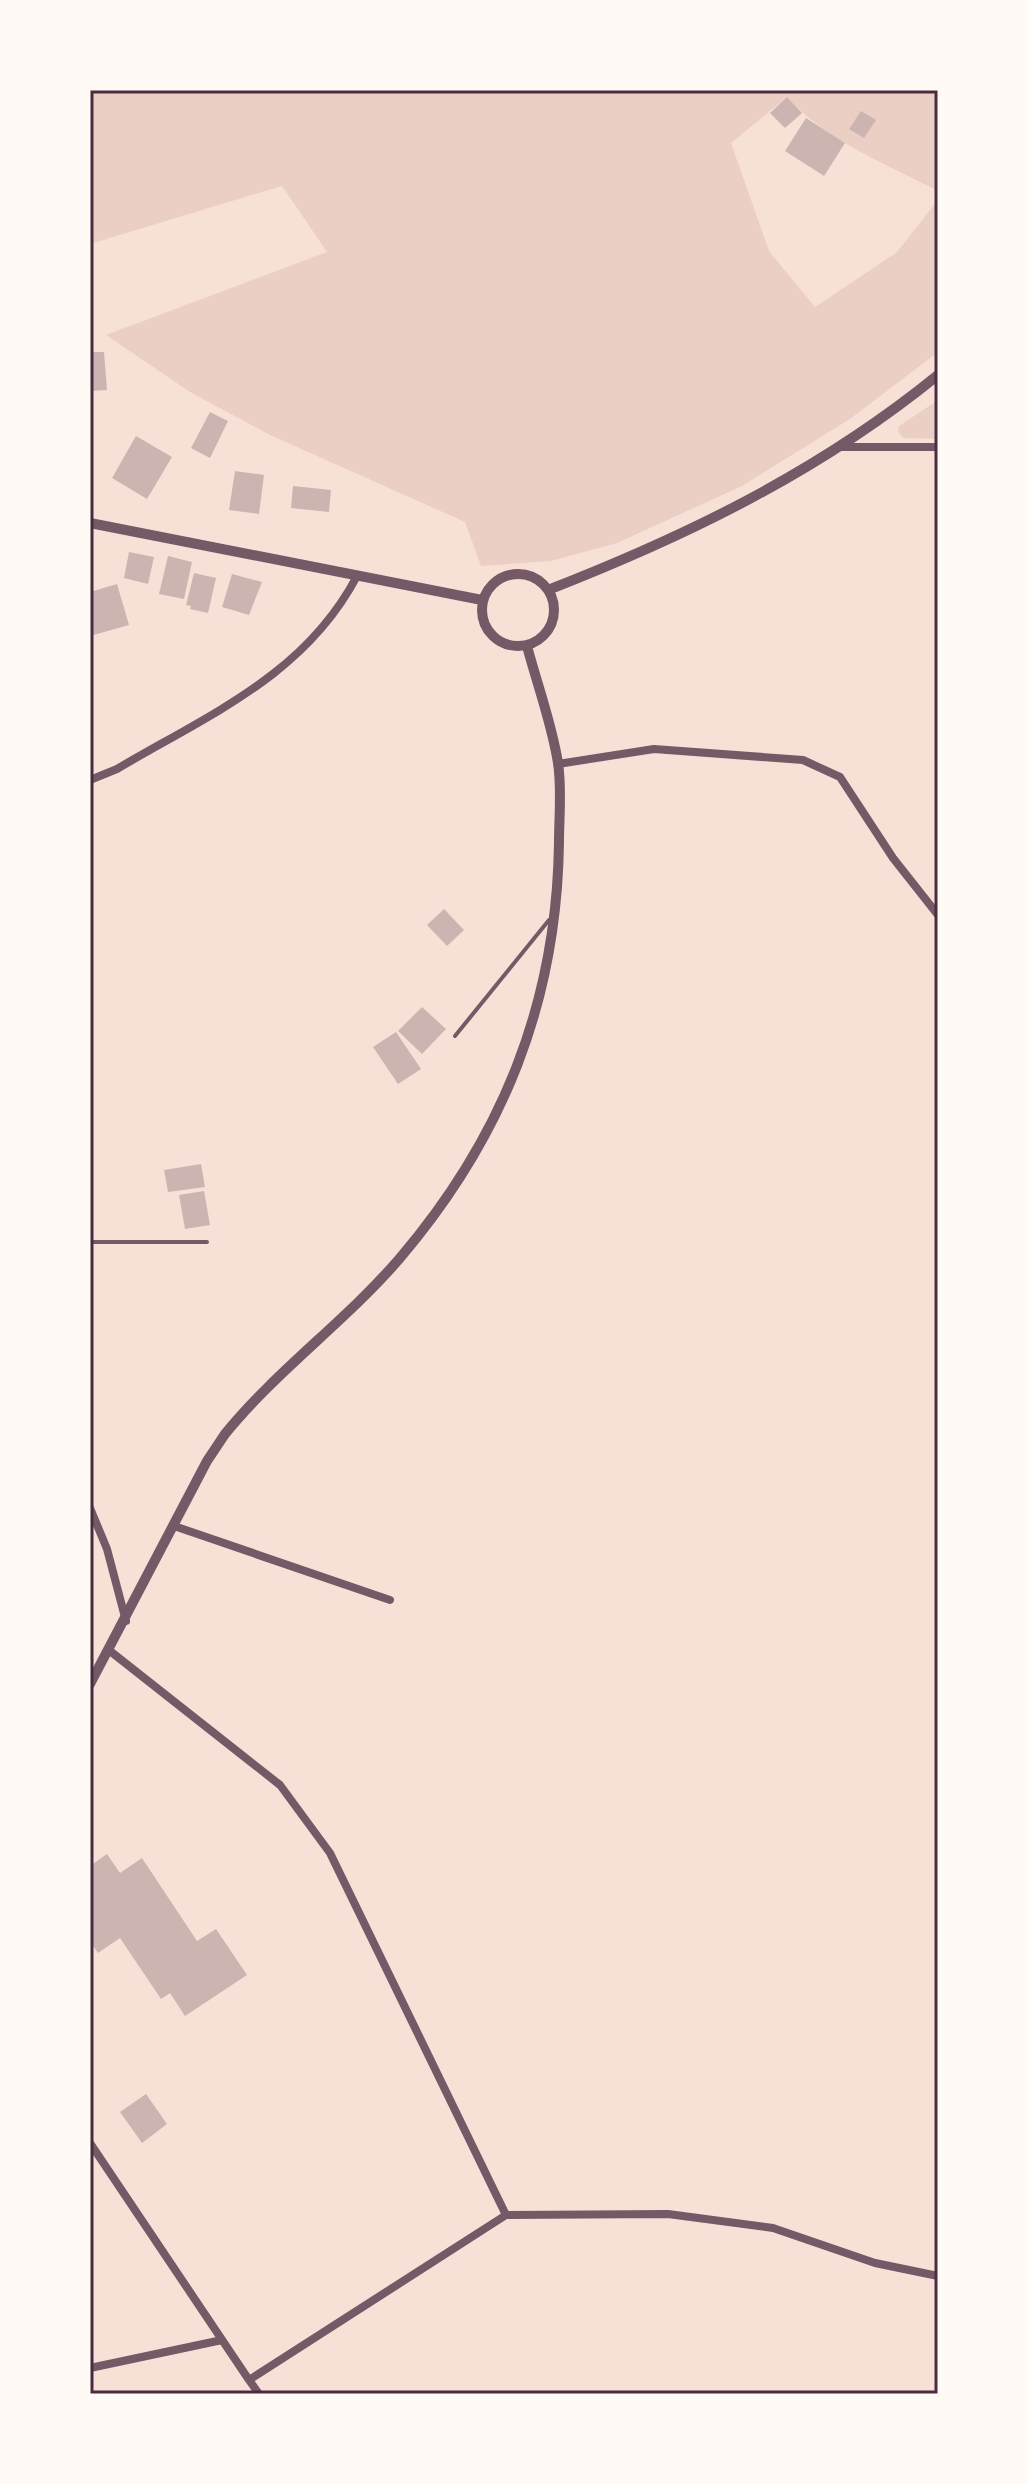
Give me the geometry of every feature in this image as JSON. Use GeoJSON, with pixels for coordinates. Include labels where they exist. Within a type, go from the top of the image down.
{"type":"FeatureCollection","features":[{"type":"Feature","properties":{"kind":"street"},"geometry":{"type":"LineString","coordinates":[[548,590],[708,523],[840,447],[938,375]]}},
{"type":"Feature","properties":{"kind":"street"},"geometry":{"type":"LineString","coordinates":[[840,447],[938,447]]}},
{"type":"Feature","properties":{"kind":"street"},"geometry":{"type":"LineString","coordinates":[[90,523],[482,600]]}},
{"type":"Feature","properties":{"kind":"street"},"geometry":{"type":"LineString","coordinates":[[517,574],[529,576],[548,590],[555,612],[547,633],[527,646],[503,644],[492,637],[481,614],[482,600],[495,582],[517,574]]}},
{"type":"Feature","properties":{"kind":"street"},"geometry":{"type":"LineString","coordinates":[[90,768],[91,780],[117,769],[280,670],[329,623],[357,576]]}},
{"type":"Feature","properties":{"kind":"street"},"geometry":{"type":"LineString","coordinates":[[90,1684],[126,1622],[207,1461],[238,1418],[400,1258],[459,1181],[503,1104],[534,1018],[555,913],[558,764],[527,646]]}},
{"type":"Feature","properties":{"kind":"street"},"geometry":{"type":"LineString","coordinates":[[558,764],[654,749],[803,760],[840,777],[893,858],[938,915]]}},
{"type":"Feature","properties":{"kind":"street"},"geometry":{"type":"LineString","coordinates":[[90,1508],[107,1549],[126,1622]]}},
{"type":"Feature","properties":{"kind":"street"},"geometry":{"type":"LineString","coordinates":[[174,1526],[390,1600]]}},
{"type":"Feature","properties":{"kind":"street"},"geometry":{"type":"LineString","coordinates":[[110,1651],[258,1766],[304,1813],[330,1853],[506,2215]]}},
{"type":"Feature","properties":{"kind":"street"},"geometry":{"type":"LineString","coordinates":[[90,2143],[259,2394]]}},
{"type":"Feature","properties":{"kind":"street"},"geometry":{"type":"LineString","coordinates":[[249,2380],[506,2215],[668,2214],[773,2228],[875,2263],[938,2276]]}},
{"type":"Feature","properties":{"kind":"street"},"geometry":{"type":"LineString","coordinates":[[90,2368],[222,2340]]}},
{"type":"Feature","properties":{"kind":"lane"},"geometry":{"type":"LineString","coordinates":[[455,1036],[555,913]]}},
{"type":"Feature","properties":{"kind":"lane"},"geometry":{"type":"LineString","coordinates":[[90,1242],[207,1242]]}},
{"type":"Feature","properties":{"kind":"shaded area"},"geometry":{"type":"Polygon","coordinates":[[[90,90],[938,90],[938,191],[839,139],[787,97],[731,143],[769,251],[815,307],[897,252],[938,200],[938,352],[850,419],[742,486],[617,543],[551,561],[481,566],[465,522],[270,435],[190,392],[106,335],[327,252],[282,186],[90,244],[90,90]]]}},
{"type":"Feature","properties":{"kind":"shaded area"},"geometry":{"type":"Polygon","coordinates":[[[938,400],[938,439],[904,438],[898,432],[899,426],[938,400]]]}},
{"type":"Feature","properties":{"kind":"building"},"geometry":{"type":"Polygon","coordinates":[[[787,97],[802,113],[785,128],[770,113],[787,97]]]}},
{"type":"Feature","properties":{"kind":"building"},"geometry":{"type":"Polygon","coordinates":[[[861,111],[876,120],[864,138],[849,129],[861,111]]]}},
{"type":"Feature","properties":{"kind":"building"},"geometry":{"type":"Polygon","coordinates":[[[806,118],[845,143],[824,176],[785,151],[806,118]]]}},
{"type":"Feature","properties":{"kind":"building"},"geometry":{"type":"Polygon","coordinates":[[[90,352],[104,352],[107,390],[90,391],[90,352]]]}},
{"type":"Feature","properties":{"kind":"building"},"geometry":{"type":"Polygon","coordinates":[[[210,412],[228,421],[210,458],[191,448],[210,412]]]}},
{"type":"Feature","properties":{"kind":"building"},"geometry":{"type":"Polygon","coordinates":[[[136,436],[172,457],[147,499],[112,478],[136,436]]]}},
{"type":"Feature","properties":{"kind":"building"},"geometry":{"type":"Polygon","coordinates":[[[235,471],[264,475],[259,514],[229,510],[235,471]]]}},
{"type":"Feature","properties":{"kind":"building"},"geometry":{"type":"Polygon","coordinates":[[[293,486],[331,490],[329,512],[291,508],[293,486]]]}},
{"type":"Feature","properties":{"kind":"building"},"geometry":{"type":"Polygon","coordinates":[[[129,552],[154,557],[148,584],[124,578],[129,552]]]}},
{"type":"Feature","properties":{"kind":"building"},"geometry":{"type":"Polygon","coordinates":[[[168,556],[192,562],[184,599],[159,594],[168,556]]]}},
{"type":"Feature","properties":{"kind":"building"},"geometry":{"type":"Polygon","coordinates":[[[194,573],[216,578],[208,613],[186,605],[194,573]]]}},
{"type":"Feature","properties":{"kind":"building"},"geometry":{"type":"Polygon","coordinates":[[[232,574],[262,582],[249,615],[222,607],[232,574]]]}},
{"type":"Feature","properties":{"kind":"building"},"geometry":{"type":"Polygon","coordinates":[[[117,584],[129,625],[90,636],[90,592],[117,584]]]}},
{"type":"Feature","properties":{"kind":"building"},"geometry":{"type":"Polygon","coordinates":[[[444,909],[464,930],[447,946],[427,925],[444,909]]]}},
{"type":"Feature","properties":{"kind":"building"},"geometry":{"type":"Polygon","coordinates":[[[422,1007],[446,1029],[422,1054],[398,1031],[422,1007]]]}},
{"type":"Feature","properties":{"kind":"building"},"geometry":{"type":"Polygon","coordinates":[[[396,1032],[421,1069],[398,1084],[373,1047],[396,1032]]]}},
{"type":"Feature","properties":{"kind":"building"},"geometry":{"type":"Polygon","coordinates":[[[201,1164],[205,1187],[168,1192],[164,1170],[201,1164]]]}},
{"type":"Feature","properties":{"kind":"building"},"geometry":{"type":"Polygon","coordinates":[[[204,1191],[210,1225],[185,1229],[179,1195],[204,1191]]]}},
{"type":"Feature","properties":{"kind":"building"},"geometry":{"type":"Polygon","coordinates":[[[107,1854],[120,1873],[142,1858],[197,1941],[216,1929],[247,1975],[185,2016],[170,1993],[161,1999],[120,1938],[98,1953],[90,1941],[90,1866],[107,1854]]]}},
{"type":"Feature","properties":{"kind":"building"},"geometry":{"type":"Polygon","coordinates":[[[146,2094],[167,2124],[142,2143],[120,2112],[146,2094]]]}}]}
